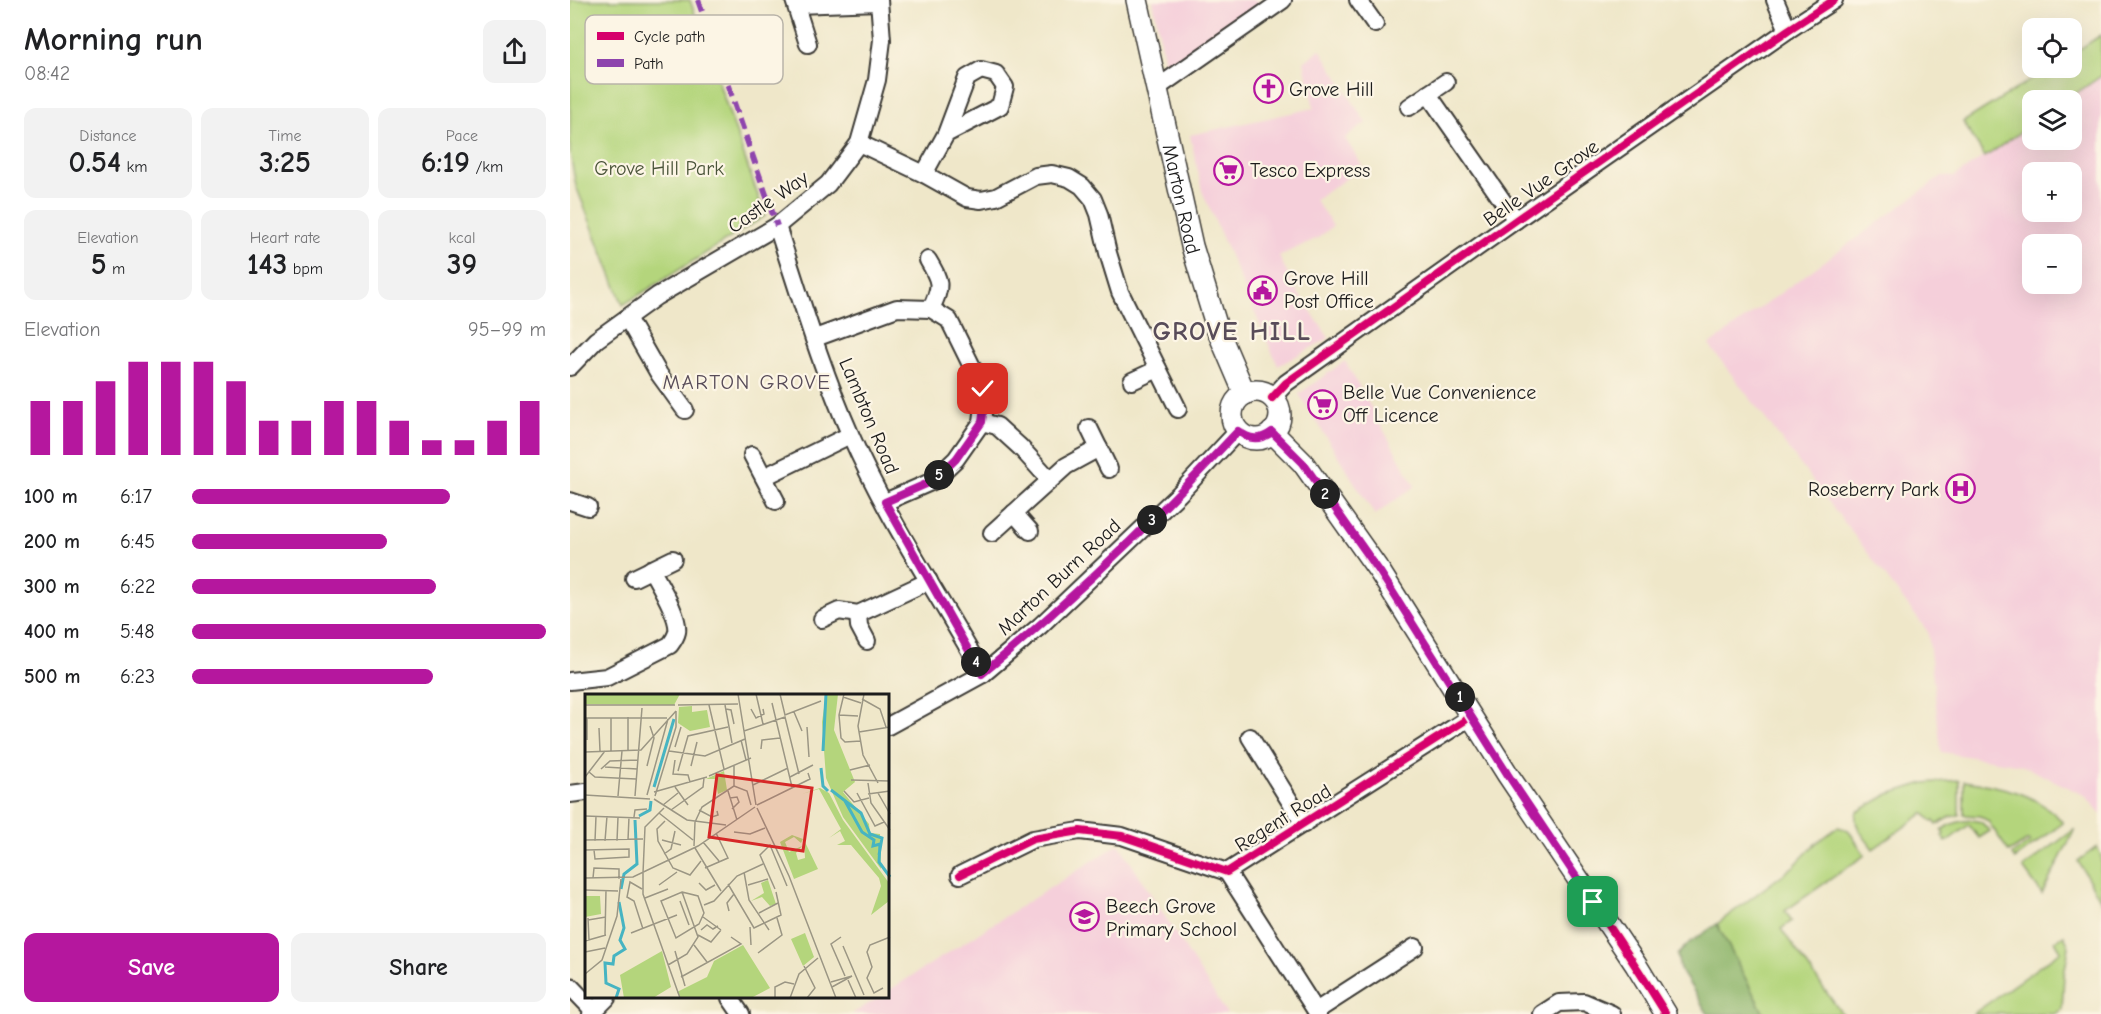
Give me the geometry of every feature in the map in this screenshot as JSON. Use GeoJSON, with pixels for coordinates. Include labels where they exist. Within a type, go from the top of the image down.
{"type":"FeatureCollection","features":[{"type":"Feature","properties":{"kind":"main road","name":"Marton Road"},"geometry":{"type":"LineString","coordinates":[[1137,0],[1192,246],[1218,331],[1245,394]]}},
{"type":"Feature","properties":{"kind":"main road"},"geometry":{"type":"LineString","coordinates":[[1259,392],[1272,398],[1279,411],[1277,426],[1266,436],[1251,439],[1238,431],[1234,425],[1232,411],[1239,398],[1245,394],[1259,392]]}},
{"type":"Feature","properties":{"kind":"main road"},"geometry":{"type":"LineString","coordinates":[[1272,432],[1303,463],[1380,572],[1508,775],[1666,1014]]}},
{"type":"Feature","properties":{"kind":"street"},"geometry":{"type":"LineString","coordinates":[[1358,0],[1374,24]]}},
{"type":"Feature","properties":{"kind":"street"},"geometry":{"type":"LineString","coordinates":[[1775,0],[1788,30]]}},
{"type":"Feature","properties":{"kind":"street","name":"Belle Vue Grove"},"geometry":{"type":"LineString","coordinates":[[1272,398],[1287,383],[1516,220],[1834,0]]}},
{"type":"Feature","properties":{"kind":"street"},"geometry":{"type":"LineString","coordinates":[[808,44],[795,3],[879,1]]}},
{"type":"Feature","properties":{"kind":"street","name":"Castle Way"},"geometry":{"type":"LineString","coordinates":[[570,367],[596,340],[657,296],[777,226],[828,184],[859,143],[878,80],[882,40],[879,1]]}},
{"type":"Feature","properties":{"kind":"street"},"geometry":{"type":"LineString","coordinates":[[1157,88],[1274,3]]}},
{"type":"Feature","properties":{"kind":"street"},"geometry":{"type":"LineString","coordinates":[[1409,107],[1446,82]]}},
{"type":"Feature","properties":{"kind":"street"},"geometry":{"type":"LineString","coordinates":[[1428,94],[1516,220]]}},
{"type":"Feature","properties":{"kind":"street"},"geometry":{"type":"LineString","coordinates":[[924,174],[946,134]]}},
{"type":"Feature","properties":{"kind":"street"},"geometry":{"type":"LineString","coordinates":[[859,143],[924,174],[966,198],[981,200],[996,197],[1036,176],[1052,174],[1069,178],[1082,186],[1093,199],[1099,214],[1120,292],[1178,408]]}},
{"type":"Feature","properties":{"kind":"street","name":"Lambton Road"},"geometry":{"type":"LineString","coordinates":[[777,226],[850,435],[982,674]]}},
{"type":"Feature","properties":{"kind":"street"},"geometry":{"type":"LineString","coordinates":[[928,260],[940,279],[938,295],[931,309]]}},
{"type":"Feature","properties":{"kind":"street"},"geometry":{"type":"LineString","coordinates":[[815,338],[897,308],[931,309],[949,320],[983,389],[982,422],[956,459],[933,481],[885,502]]}},
{"type":"Feature","properties":{"kind":"street"},"geometry":{"type":"LineString","coordinates":[[627,318],[659,374],[685,410]]}},
{"type":"Feature","properties":{"kind":"street"},"geometry":{"type":"LineString","coordinates":[[1132,381],[1158,369]]}},
{"type":"Feature","properties":{"kind":"street"},"geometry":{"type":"LineString","coordinates":[[982,422],[997,426],[1050,480]]}},
{"type":"Feature","properties":{"kind":"street"},"geometry":{"type":"LineString","coordinates":[[1089,428],[1109,470]]}},
{"type":"Feature","properties":{"kind":"street","name":"Marton Burn Road"},"geometry":{"type":"LineString","coordinates":[[890,725],[982,674],[1040,626],[1179,494],[1238,431]]}},
{"type":"Feature","properties":{"kind":"street"},"geometry":{"type":"LineString","coordinates":[[764,477],[850,435]]}},
{"type":"Feature","properties":{"kind":"street"},"geometry":{"type":"LineString","coordinates":[[992,533],[1066,466],[1099,448]]}},
{"type":"Feature","properties":{"kind":"street"},"geometry":{"type":"LineString","coordinates":[[752,455],[776,501]]}},
{"type":"Feature","properties":{"kind":"street"},"geometry":{"type":"LineString","coordinates":[[570,501],[588,507]]}},
{"type":"Feature","properties":{"kind":"street"},"geometry":{"type":"LineString","coordinates":[[1014,513],[1030,531]]}},
{"type":"Feature","properties":{"kind":"street"},"geometry":{"type":"LineString","coordinates":[[634,578],[673,559]]}},
{"type":"Feature","properties":{"kind":"street"},"geometry":{"type":"LineString","coordinates":[[570,681],[607,677],[670,645],[674,640],[677,621],[651,569]]}},
{"type":"Feature","properties":{"kind":"street"},"geometry":{"type":"LineString","coordinates":[[822,620],[839,611],[858,614],[929,581]]}},
{"type":"Feature","properties":{"kind":"street"},"geometry":{"type":"LineString","coordinates":[[858,614],[859,626],[867,641]]}},
{"type":"Feature","properties":{"kind":"street","name":"Regent Road"},"geometry":{"type":"LineString","coordinates":[[960,875],[1033,839],[1080,831],[1122,836],[1227,872],[1472,716]]}},
{"type":"Feature","properties":{"kind":"street"},"geometry":{"type":"LineString","coordinates":[[1250,737],[1304,824]]}},
{"type":"Feature","properties":{"kind":"street"},"geometry":{"type":"LineString","coordinates":[[570,794],[585,792]]}},
{"type":"Feature","properties":{"kind":"street"},"geometry":{"type":"LineString","coordinates":[[1227,872],[1317,1013],[1415,947]]}},
{"type":"Feature","properties":{"kind":"street"},"geometry":{"type":"LineString","coordinates":[[570,986],[592,1012],[606,999]]}},
{"type":"Feature","properties":{"kind":"street"},"geometry":{"type":"LineString","coordinates":[[731,999],[741,1014]]}},
{"type":"Feature","properties":{"kind":"street"},"geometry":{"type":"LineString","coordinates":[[1542,1014],[1559,1003],[1584,1002],[1612,1014]]}},
{"type":"Feature","properties":{"kind":"shaded area"},"geometry":{"type":"Polygon","coordinates":[[[1153,0],[1257,0],[1259,7],[1166,70],[1153,0]]]}},
{"type":"Feature","properties":{"kind":"shaded area"},"geometry":{"type":"Polygon","coordinates":[[[1320,49],[1366,123],[1345,138],[1363,167],[1315,200],[1333,226],[1318,238],[1279,256],[1293,285],[1329,338],[1278,366],[1202,191],[1190,135],[1314,108],[1304,62],[1320,49]]]}},
{"type":"Feature","properties":{"kind":"shaded area","name":"Roseberry Park"},"geometry":{"type":"Polygon","coordinates":[[[2101,76],[2101,815],[2086,796],[2021,765],[1941,752],[1928,632],[1709,345],[1942,176],[1954,177],[2022,131],[2022,150],[2082,150],[2081,90],[2101,76]]]}},
{"type":"Feature","properties":{"kind":"shaded area"},"geometry":{"type":"Polygon","coordinates":[[[1345,361],[1415,486],[1375,515],[1299,394],[1345,361]]]}},
{"type":"Feature","properties":{"kind":"shaded area","name":"Beech Grove Primary School"},"geometry":{"type":"Polygon","coordinates":[[[1119,844],[1227,1014],[852,1014],[876,999],[890,999],[890,990],[1119,844]]]}},
{"type":"Feature","properties":{"kind":"green space","name":"Grove Hill Park"},"geometry":{"type":"Polygon","coordinates":[[[570,0],[690,0],[695,15],[585,15],[585,84],[719,84],[765,216],[623,305],[576,186],[570,153],[570,0]]]}},
{"type":"Feature","properties":{"kind":"green space"},"geometry":{"type":"Polygon","coordinates":[[[2101,35],[2101,76],[2081,90],[2022,90],[2022,131],[1985,157],[1963,122],[2034,78],[2082,78],[2082,47],[2101,35]]]}},
{"type":"Feature","properties":{"kind":"green space"},"geometry":{"type":"Polygon","coordinates":[[[1959,780],[1959,815],[1950,817],[1937,825],[1924,813],[1873,849],[1863,836],[1856,821],[1857,812],[1889,794],[1924,783],[1959,780]]]}},
{"type":"Feature","properties":{"kind":"green space"},"geometry":{"type":"Polygon","coordinates":[[[1964,781],[1992,785],[2030,798],[2042,804],[2063,823],[2015,859],[2012,855],[2030,842],[2028,840],[2009,852],[1988,821],[1980,816],[1964,815],[1964,781]]]}},
{"type":"Feature","properties":{"kind":"green space"},"geometry":{"type":"Polygon","coordinates":[[[1973,820],[1981,822],[1990,831],[1979,838],[1969,825],[1946,842],[1942,836],[1944,834],[1941,830],[1960,822],[1973,820]]]}},
{"type":"Feature","properties":{"kind":"green space"},"geometry":{"type":"Polygon","coordinates":[[[1838,827],[1848,830],[1865,855],[1785,911],[1792,921],[1781,929],[1842,1014],[1764,1014],[1717,924],[1794,866],[1815,844],[1838,827]]]}},
{"type":"Feature","properties":{"kind":"green space"},"geometry":{"type":"Polygon","coordinates":[[[2075,829],[2042,894],[2023,868],[2075,829]]]}},
{"type":"Feature","properties":{"kind":"green space"},"geometry":{"type":"Polygon","coordinates":[[[2097,847],[2101,855],[2101,901],[2078,861],[2097,847]]]}},
{"type":"Feature","properties":{"kind":"green space"},"geometry":{"type":"Polygon","coordinates":[[[1717,924],[1764,1014],[1708,1014],[1680,969],[1677,955],[1689,943],[1717,924]]]}},
{"type":"Feature","properties":{"kind":"green space"},"geometry":{"type":"Polygon","coordinates":[[[2064,935],[2069,947],[2064,975],[2062,1009],[2055,1014],[1973,1014],[2061,951],[2055,941],[2064,935]]]}},
{"type":"Feature","properties":{"kind":"marked path"},"geometry":{"type":"LineString","coordinates":[[698,0],[703,15]]}},
{"type":"Feature","properties":{"kind":"marked path"},"geometry":{"type":"LineString","coordinates":[[727,84],[777,226]]}},
{"type":"Feature","properties":{"kind":"cycle path"},"geometry":{"type":"LineString","coordinates":[[1272,398],[1286,383],[1516,220],[1834,0]]}},
{"type":"Feature","properties":{"kind":"cycle path"},"geometry":{"type":"LineString","coordinates":[[1334,507],[1666,1014]]}},
{"type":"Feature","properties":{"kind":"cycle path"},"geometry":{"type":"LineString","coordinates":[[960,875],[1033,839],[1080,831],[1122,836],[1227,872],[1472,716]]}},
{"type":"Feature","properties":{"kind":"place","name":"Grove Hill"},"geometry":{"type":"Point","coordinates":[1268,89]}},
{"type":"Feature","properties":{"kind":"place","name":"Tesco Express"},"geometry":{"type":"Point","coordinates":[1229,170]}},
{"type":"Feature","properties":{"kind":"place","name":"Grove Hill Post Office"},"geometry":{"type":"Point","coordinates":[1263,290]}},
{"type":"Feature","properties":{"kind":"place","name":"Belle Vue Convenience Off Licence"},"geometry":{"type":"Point","coordinates":[1322,404]}},
{"type":"Feature","properties":{"kind":"place","name":"Roseberry Park"},"geometry":{"type":"Point","coordinates":[1960,489]}},
{"type":"Feature","properties":{"kind":"place","name":"Beech Grove Primary School"},"geometry":{"type":"Point","coordinates":[1085,917]}},
{"type":"Feature","properties":{"kind":"district","name":"GROVE HILL"},"geometry":{"type":"Point","coordinates":[1232,332]}},
{"type":"Feature","properties":{"kind":"district","name":"MARTON GROVE"},"geometry":{"type":"Point","coordinates":[747,382]}},
{"type":"Feature","properties":{"kind":"route"},"geometry":{"type":"LineString","coordinates":[[983,389],[982,422],[956,459],[933,481],[885,502],[982,674],[1040,626],[1179,494],[1238,431],[1251,439],[1259,439],[1272,432],[1303,463],[1380,572],[1508,775],[1593,902]]}}]}
